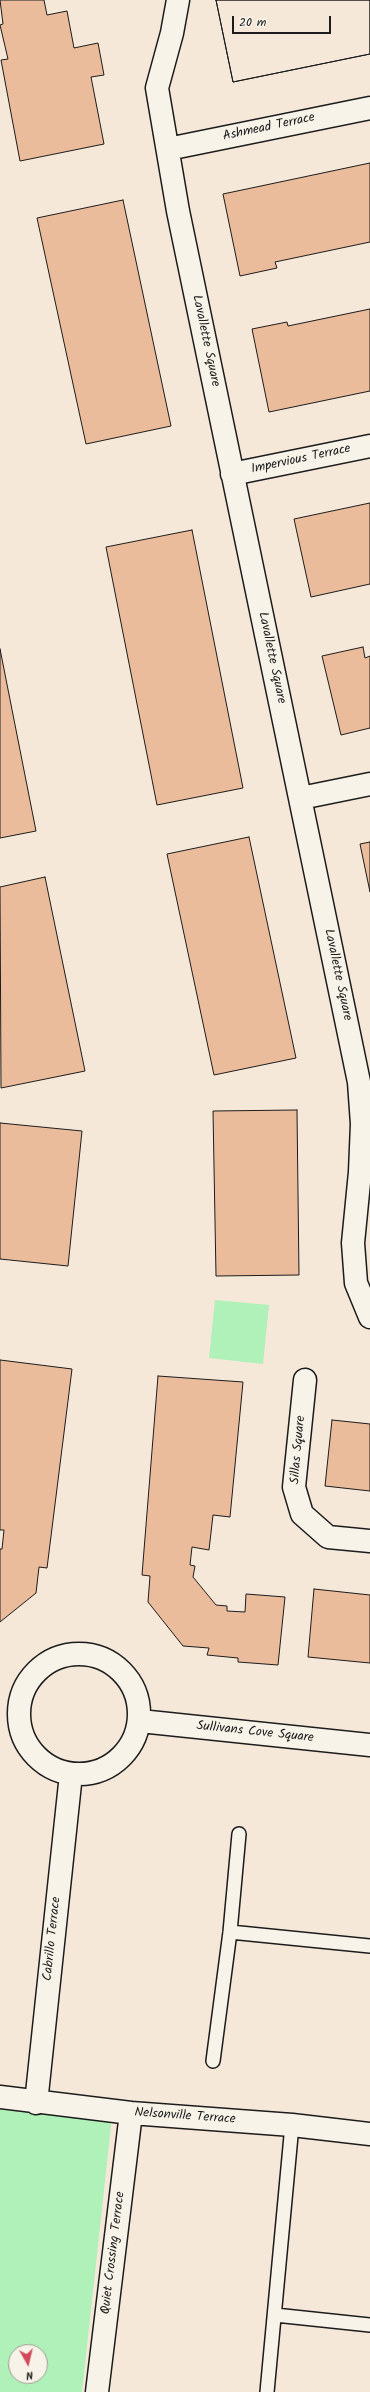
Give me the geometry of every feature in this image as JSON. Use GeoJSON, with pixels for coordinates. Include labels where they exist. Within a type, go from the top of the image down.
{"type":"FeatureCollection","features":[{"type":"Feature","properties":{"kind":"street","name":"Lavallette Square"},"geometry":{"type":"LineString","coordinates":[[178,0],[172,33],[157,88],[178,212],[359,1082],[366,1123],[353,1243],[356,1283],[370,1317]]}},
{"type":"Feature","properties":{"kind":"street","name":"Ashmead Terrace"},"geometry":{"type":"LineString","coordinates":[[168,149],[370,108]]}},
{"type":"Feature","properties":{"kind":"street","name":"Impervious Terrace"},"geometry":{"type":"LineString","coordinates":[[232,474],[370,446]]}},
{"type":"Feature","properties":{"kind":"street"},"geometry":{"type":"LineString","coordinates":[[301,798],[370,784]]}},
{"type":"Feature","properties":{"kind":"street","name":"Sillas Square"},"geometry":{"type":"LineString","coordinates":[[305,1380],[294,1487],[302,1514],[328,1537],[370,1541]]}},
{"type":"Feature","properties":{"kind":"street"},"geometry":{"type":"LineString","coordinates":[[74,1654],[96,1656],[116,1665],[130,1681],[139,1700],[140,1721],[134,1740],[124,1756],[108,1767],[96,1772],[71,1774],[53,1769],[34,1754],[26,1745],[20,1728],[9,1708],[36,1671],[54,1659],[74,1654]]}},
{"type":"Feature","properties":{"kind":"street","name":"Sullivans Cove Square"},"geometry":{"type":"LineString","coordinates":[[140,1721],[370,1745]]}},
{"type":"Feature","properties":{"kind":"street","name":"Cabrillo Terrace"},"geometry":{"type":"LineString","coordinates":[[36,2103],[71,1774]]}},
{"type":"Feature","properties":{"kind":"street","name":"Nelsonville Terrace"},"geometry":{"type":"LineString","coordinates":[[0,2098],[131,2113],[292,2125],[370,2134]]}},
{"type":"Feature","properties":{"kind":"street","name":"Quiet Crossing Terrace"},"geometry":{"type":"LineString","coordinates":[[97,2392],[131,2113]]}},
{"type":"Feature","properties":{"kind":"lane"},"geometry":{"type":"LineString","coordinates":[[213,2061],[230,1932],[239,1834]]}},
{"type":"Feature","properties":{"kind":"lane"},"geometry":{"type":"LineString","coordinates":[[230,1932],[370,1946]]}},
{"type":"Feature","properties":{"kind":"lane"},"geometry":{"type":"LineString","coordinates":[[267,2392],[292,2125]]}},
{"type":"Feature","properties":{"kind":"lane"},"geometry":{"type":"LineString","coordinates":[[275,2315],[370,2325]]}},
{"type":"Feature","properties":{"kind":"green space"},"geometry":{"type":"Polygon","coordinates":[[[215,1300],[269,1305],[263,1364],[209,1358],[215,1300]]]}},
{"type":"Feature","properties":{"kind":"green space"},"geometry":{"type":"Polygon","coordinates":[[[0,2105],[112,2117],[82,2392],[0,2392],[0,2105]]]}},
{"type":"Feature","properties":{"kind":"building"},"geometry":{"type":"Polygon","coordinates":[[[0,0],[44,0],[47,15],[67,11],[74,48],[98,43],[104,75],[91,77],[104,144],[20,161],[1,60],[8,59],[0,25],[3,24],[0,0]]]}},
{"type":"Feature","properties":{"kind":"building"},"geometry":{"type":"Polygon","coordinates":[[[216,0],[370,0],[370,54],[233,82],[216,0]]]}},
{"type":"Feature","properties":{"kind":"building"},"geometry":{"type":"Polygon","coordinates":[[[216,0],[370,0],[370,54],[233,82],[216,0]]]}},
{"type":"Feature","properties":{"kind":"building"},"geometry":{"type":"Polygon","coordinates":[[[370,163],[370,242],[275,262],[277,268],[240,276],[223,194],[370,163]]]}},
{"type":"Feature","properties":{"kind":"building"},"geometry":{"type":"Polygon","coordinates":[[[123,200],[171,426],[86,444],[37,218],[123,200]]]}},
{"type":"Feature","properties":{"kind":"building"},"geometry":{"type":"Polygon","coordinates":[[[370,309],[370,391],[269,412],[252,329],[287,322],[288,326],[370,309]]]}},
{"type":"Feature","properties":{"kind":"building"},"geometry":{"type":"Polygon","coordinates":[[[370,503],[370,584],[311,597],[294,519],[370,503]]]}},
{"type":"Feature","properties":{"kind":"building"},"geometry":{"type":"Polygon","coordinates":[[[192,530],[243,788],[157,805],[106,547],[192,530]]]}},
{"type":"Feature","properties":{"kind":"building"},"geometry":{"type":"Polygon","coordinates":[[[363,647],[365,658],[370,656],[370,728],[341,735],[322,656],[363,647]]]}},
{"type":"Feature","properties":{"kind":"building"},"geometry":{"type":"Polygon","coordinates":[[[0,649],[36,831],[0,838],[0,649]]]}},
{"type":"Feature","properties":{"kind":"building"},"geometry":{"type":"Polygon","coordinates":[[[249,837],[296,1058],[214,1075],[167,854],[249,837]]]}},
{"type":"Feature","properties":{"kind":"building"},"geometry":{"type":"Polygon","coordinates":[[[370,842],[370,892],[360,844],[370,842]]]}},
{"type":"Feature","properties":{"kind":"building"},"geometry":{"type":"Polygon","coordinates":[[[45,877],[85,1071],[1,1088],[0,887],[45,877]]]}},
{"type":"Feature","properties":{"kind":"building"},"geometry":{"type":"Polygon","coordinates":[[[297,1110],[299,1275],[216,1276],[213,1111],[297,1110]]]}},
{"type":"Feature","properties":{"kind":"building"},"geometry":{"type":"Polygon","coordinates":[[[0,1123],[82,1131],[68,1266],[0,1259],[0,1123]]]}},
{"type":"Feature","properties":{"kind":"building"},"geometry":{"type":"Polygon","coordinates":[[[0,1360],[72,1369],[47,1568],[39,1567],[36,1593],[0,1622],[0,1549],[2,1549],[4,1530],[0,1530],[0,1360]]]}},
{"type":"Feature","properties":{"kind":"building"},"geometry":{"type":"Polygon","coordinates":[[[158,1376],[243,1382],[230,1517],[213,1515],[209,1550],[192,1547],[190,1565],[195,1566],[193,1577],[216,1605],[227,1606],[227,1611],[245,1612],[246,1594],[285,1597],[278,1665],[238,1662],[238,1658],[207,1655],[209,1648],[183,1646],[148,1602],[150,1576],[142,1575],[158,1376]]]}},
{"type":"Feature","properties":{"kind":"building"},"geometry":{"type":"Polygon","coordinates":[[[332,1420],[370,1424],[370,1491],[325,1486],[332,1420]]]}},
{"type":"Feature","properties":{"kind":"building"},"geometry":{"type":"Polygon","coordinates":[[[314,1589],[370,1595],[370,1663],[308,1657],[314,1589]]]}}]}
